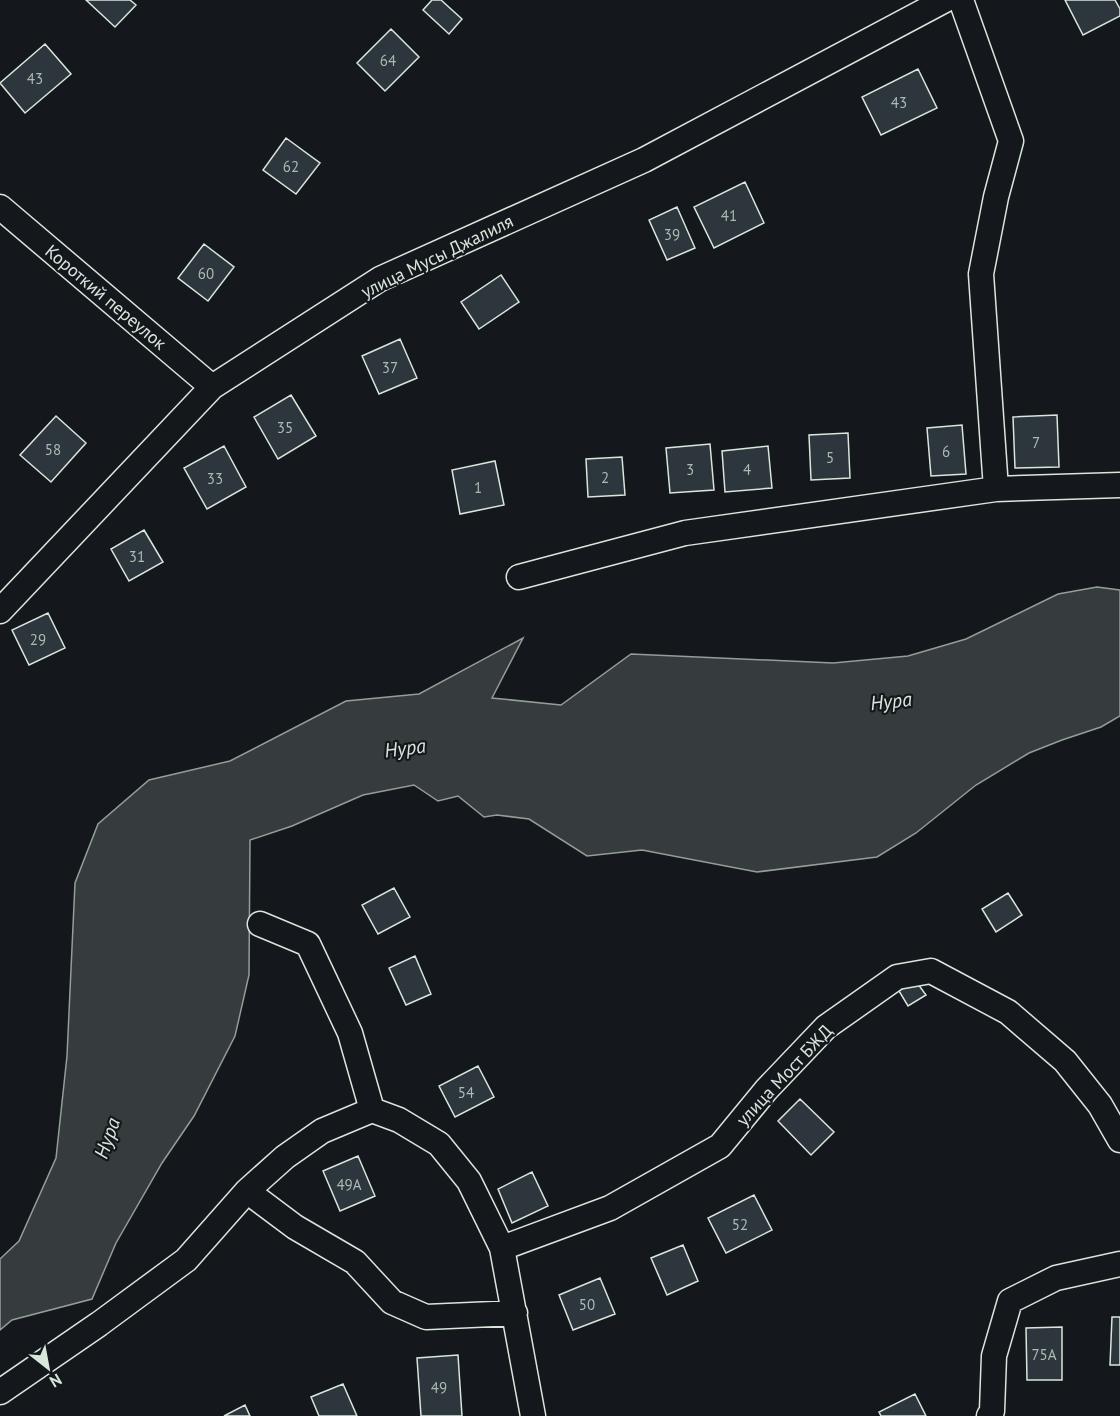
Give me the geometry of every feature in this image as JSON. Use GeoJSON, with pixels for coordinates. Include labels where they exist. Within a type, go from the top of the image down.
{"type":"FeatureCollection","features":[{"type":"Feature","properties":{"kind":"street","name":"улица Мусы Джалиля"},"geometry":{"type":"LineString","coordinates":[[0,611],[212,387],[380,279],[644,160],[945,0]]}},
{"type":"Feature","properties":{"kind":"street"},"geometry":{"type":"LineString","coordinates":[[961,0],[1011,141],[996,196],[981,274],[996,489]]}},
{"type":"Feature","properties":{"kind":"street","name":"Короткий переулок"},"geometry":{"type":"LineString","coordinates":[[0,207],[212,387]]}},
{"type":"Feature","properties":{"kind":"street"},"geometry":{"type":"LineString","coordinates":[[519,577],[685,534],[996,489],[1120,485]]}},
{"type":"Feature","properties":{"kind":"street"},"geometry":{"type":"LineString","coordinates":[[260,924],[308,944],[350,1033],[372,1110]]}},
{"type":"Feature","properties":{"kind":"street","name":"улица Мост БЖД"},"geometry":{"type":"LineString","coordinates":[[502,1248],[610,1208],[720,1146],[766,1090],[826,1027],[897,977],[931,971],[1008,1012],[1065,1061],[1100,1105],[1120,1140]]}},
{"type":"Feature","properties":{"kind":"street"},"geometry":{"type":"LineString","coordinates":[[0,1392],[99,1324],[186,1260],[247,1191],[285,1157],[322,1131],[372,1110],[399,1120],[440,1144],[469,1181],[502,1248],[533,1416]]}},
{"type":"Feature","properties":{"kind":"street"},"geometry":{"type":"LineString","coordinates":[[247,1191],[295,1227],[355,1262],[392,1302],[426,1317],[515,1313]]}},
{"type":"Feature","properties":{"kind":"street"},"geometry":{"type":"LineString","coordinates":[[989,1416],[992,1411],[994,1356],[1010,1301],[1056,1278],[1120,1264]]}},
{"type":"Feature","properties":{"kind":"water","name":"Нура"},"geometry":{"type":"Polygon","coordinates":[[[1097,587],[1120,590],[1120,716],[1101,727],[1029,753],[976,785],[916,833],[877,857],[757,872],[642,850],[587,856],[529,819],[497,815],[484,817],[458,796],[438,801],[414,785],[363,795],[292,826],[250,840],[249,975],[235,1036],[194,1116],[162,1163],[116,1243],[92,1299],[12,1320],[0,1330],[0,1259],[19,1241],[56,1158],[67,1056],[75,883],[98,824],[149,780],[230,761],[346,701],[419,694],[523,638],[492,698],[561,705],[631,654],[833,663],[908,656],[966,639],[1058,594],[1097,587]]]}},
{"type":"Feature","properties":{"kind":"building"},"geometry":{"type":"Polygon","coordinates":[[[86,0],[130,0],[136,5],[115,27],[86,0]]]}},
{"type":"Feature","properties":{"kind":"building"},"geometry":{"type":"Polygon","coordinates":[[[432,0],[441,0],[462,19],[449,34],[423,10],[432,0]]]}},
{"type":"Feature","properties":{"kind":"building"},"geometry":{"type":"Polygon","coordinates":[[[1065,0],[1115,0],[1120,9],[1120,16],[1083,35],[1065,0]]]}},
{"type":"Feature","properties":{"kind":"building"},"geometry":{"type":"Polygon","coordinates":[[[391,29],[419,57],[385,91],[357,63],[391,29]]]}},
{"type":"Feature","properties":{"kind":"building"},"geometry":{"type":"Polygon","coordinates":[[[45,44],[71,74],[25,113],[0,83],[45,44]]]}},
{"type":"Feature","properties":{"kind":"building"},"geometry":{"type":"Polygon","coordinates":[[[918,69],[937,108],[881,135],[862,97],[918,69]]]}},
{"type":"Feature","properties":{"kind":"building"},"geometry":{"type":"Polygon","coordinates":[[[286,138],[320,163],[296,194],[263,170],[286,138]]]}},
{"type":"Feature","properties":{"kind":"building"},"geometry":{"type":"Polygon","coordinates":[[[745,182],[764,223],[714,248],[694,207],[745,182]]]}},
{"type":"Feature","properties":{"kind":"building"},"geometry":{"type":"Polygon","coordinates":[[[677,207],[695,248],[667,260],[649,220],[677,207]]]}},
{"type":"Feature","properties":{"kind":"building"},"geometry":{"type":"Polygon","coordinates":[[[204,244],[234,267],[208,301],[178,278],[204,244]]]}},
{"type":"Feature","properties":{"kind":"building"},"geometry":{"type":"Polygon","coordinates":[[[501,275],[519,302],[479,329],[461,302],[501,275]]]}},
{"type":"Feature","properties":{"kind":"building"},"geometry":{"type":"Polygon","coordinates":[[[400,339],[417,378],[379,394],[362,356],[400,339]]]}},
{"type":"Feature","properties":{"kind":"building"},"geometry":{"type":"Polygon","coordinates":[[[291,395],[316,436],[278,459],[254,417],[291,395]]]}},
{"type":"Feature","properties":{"kind":"building"},"geometry":{"type":"Polygon","coordinates":[[[1057,415],[1059,467],[1015,468],[1013,417],[1057,415]]]}},
{"type":"Feature","properties":{"kind":"building"},"geometry":{"type":"Polygon","coordinates":[[[56,416],[86,443],[51,482],[20,455],[56,416]]]}},
{"type":"Feature","properties":{"kind":"building"},"geometry":{"type":"Polygon","coordinates":[[[962,425],[966,474],[931,476],[927,428],[962,425]]]}},
{"type":"Feature","properties":{"kind":"building"},"geometry":{"type":"Polygon","coordinates":[[[848,433],[850,478],[811,480],[809,435],[848,433]]]}},
{"type":"Feature","properties":{"kind":"building"},"geometry":{"type":"Polygon","coordinates":[[[710,444],[714,490],[670,493],[666,448],[710,444]]]}},
{"type":"Feature","properties":{"kind":"building"},"geometry":{"type":"Polygon","coordinates":[[[224,446],[246,487],[207,509],[184,468],[224,446]]]}},
{"type":"Feature","properties":{"kind":"building"},"geometry":{"type":"Polygon","coordinates":[[[768,446],[772,488],[725,492],[722,451],[768,446]]]}},
{"type":"Feature","properties":{"kind":"building"},"geometry":{"type":"Polygon","coordinates":[[[622,457],[625,495],[588,497],[586,459],[622,457]]]}},
{"type":"Feature","properties":{"kind":"building"},"geometry":{"type":"Polygon","coordinates":[[[495,461],[504,505],[460,514],[452,470],[495,461]]]}},
{"type":"Feature","properties":{"kind":"building"},"geometry":{"type":"Polygon","coordinates":[[[144,530],[163,562],[129,581],[111,549],[144,530]]]}},
{"type":"Feature","properties":{"kind":"building"},"geometry":{"type":"Polygon","coordinates":[[[48,613],[65,648],[29,665],[12,630],[48,613]]]}},
{"type":"Feature","properties":{"kind":"building"},"geometry":{"type":"Polygon","coordinates":[[[394,888],[410,917],[378,934],[362,905],[394,888]]]}},
{"type":"Feature","properties":{"kind":"building"},"geometry":{"type":"Polygon","coordinates":[[[1008,893],[1022,915],[996,932],[982,909],[1008,893]]]}},
{"type":"Feature","properties":{"kind":"building"},"geometry":{"type":"Polygon","coordinates":[[[415,956],[431,994],[406,1005],[389,968],[415,956]]]}},
{"type":"Feature","properties":{"kind":"building"},"geometry":{"type":"Polygon","coordinates":[[[915,980],[926,995],[908,1006],[899,991],[915,980]]]}},
{"type":"Feature","properties":{"kind":"building"},"geometry":{"type":"Polygon","coordinates":[[[478,1066],[494,1097],[455,1117],[439,1086],[478,1066]]]}},
{"type":"Feature","properties":{"kind":"building"},"geometry":{"type":"Polygon","coordinates":[[[800,1099],[834,1132],[811,1155],[778,1121],[800,1099]]]}},
{"type":"Feature","properties":{"kind":"building"},"geometry":{"type":"Polygon","coordinates":[[[358,1156],[375,1196],[340,1211],[323,1171],[358,1156]]]}},
{"type":"Feature","properties":{"kind":"building"},"geometry":{"type":"Polygon","coordinates":[[[532,1172],[548,1206],[512,1223],[498,1189],[532,1172]]]}},
{"type":"Feature","properties":{"kind":"building"},"geometry":{"type":"Polygon","coordinates":[[[754,1195],[772,1230],[726,1253],[708,1218],[754,1195]]]}},
{"type":"Feature","properties":{"kind":"building"},"geometry":{"type":"Polygon","coordinates":[[[683,1245],[698,1281],[667,1295],[651,1258],[683,1245]]]}},
{"type":"Feature","properties":{"kind":"building"},"geometry":{"type":"Polygon","coordinates":[[[600,1278],[615,1314],[573,1330],[559,1295],[600,1278]]]}},
{"type":"Feature","properties":{"kind":"building"},"geometry":{"type":"Polygon","coordinates":[[[1112,1317],[1120,1317],[1120,1365],[1110,1365],[1112,1317]]]}},
{"type":"Feature","properties":{"kind":"building"},"geometry":{"type":"Polygon","coordinates":[[[1062,1327],[1062,1380],[1027,1380],[1026,1328],[1062,1327]]]}},
{"type":"Feature","properties":{"kind":"building"},"geometry":{"type":"Polygon","coordinates":[[[458,1355],[462,1416],[421,1416],[417,1358],[458,1355]]]}},
{"type":"Feature","properties":{"kind":"building"},"geometry":{"type":"Polygon","coordinates":[[[343,1384],[357,1416],[319,1416],[311,1397],[343,1384]]]}},
{"type":"Feature","properties":{"kind":"building"},"geometry":{"type":"Polygon","coordinates":[[[915,1394],[926,1416],[881,1416],[879,1412],[915,1394]]]}},
{"type":"Feature","properties":{"kind":"building"},"geometry":{"type":"Polygon","coordinates":[[[245,1405],[250,1416],[224,1416],[245,1405]]]}}]}
